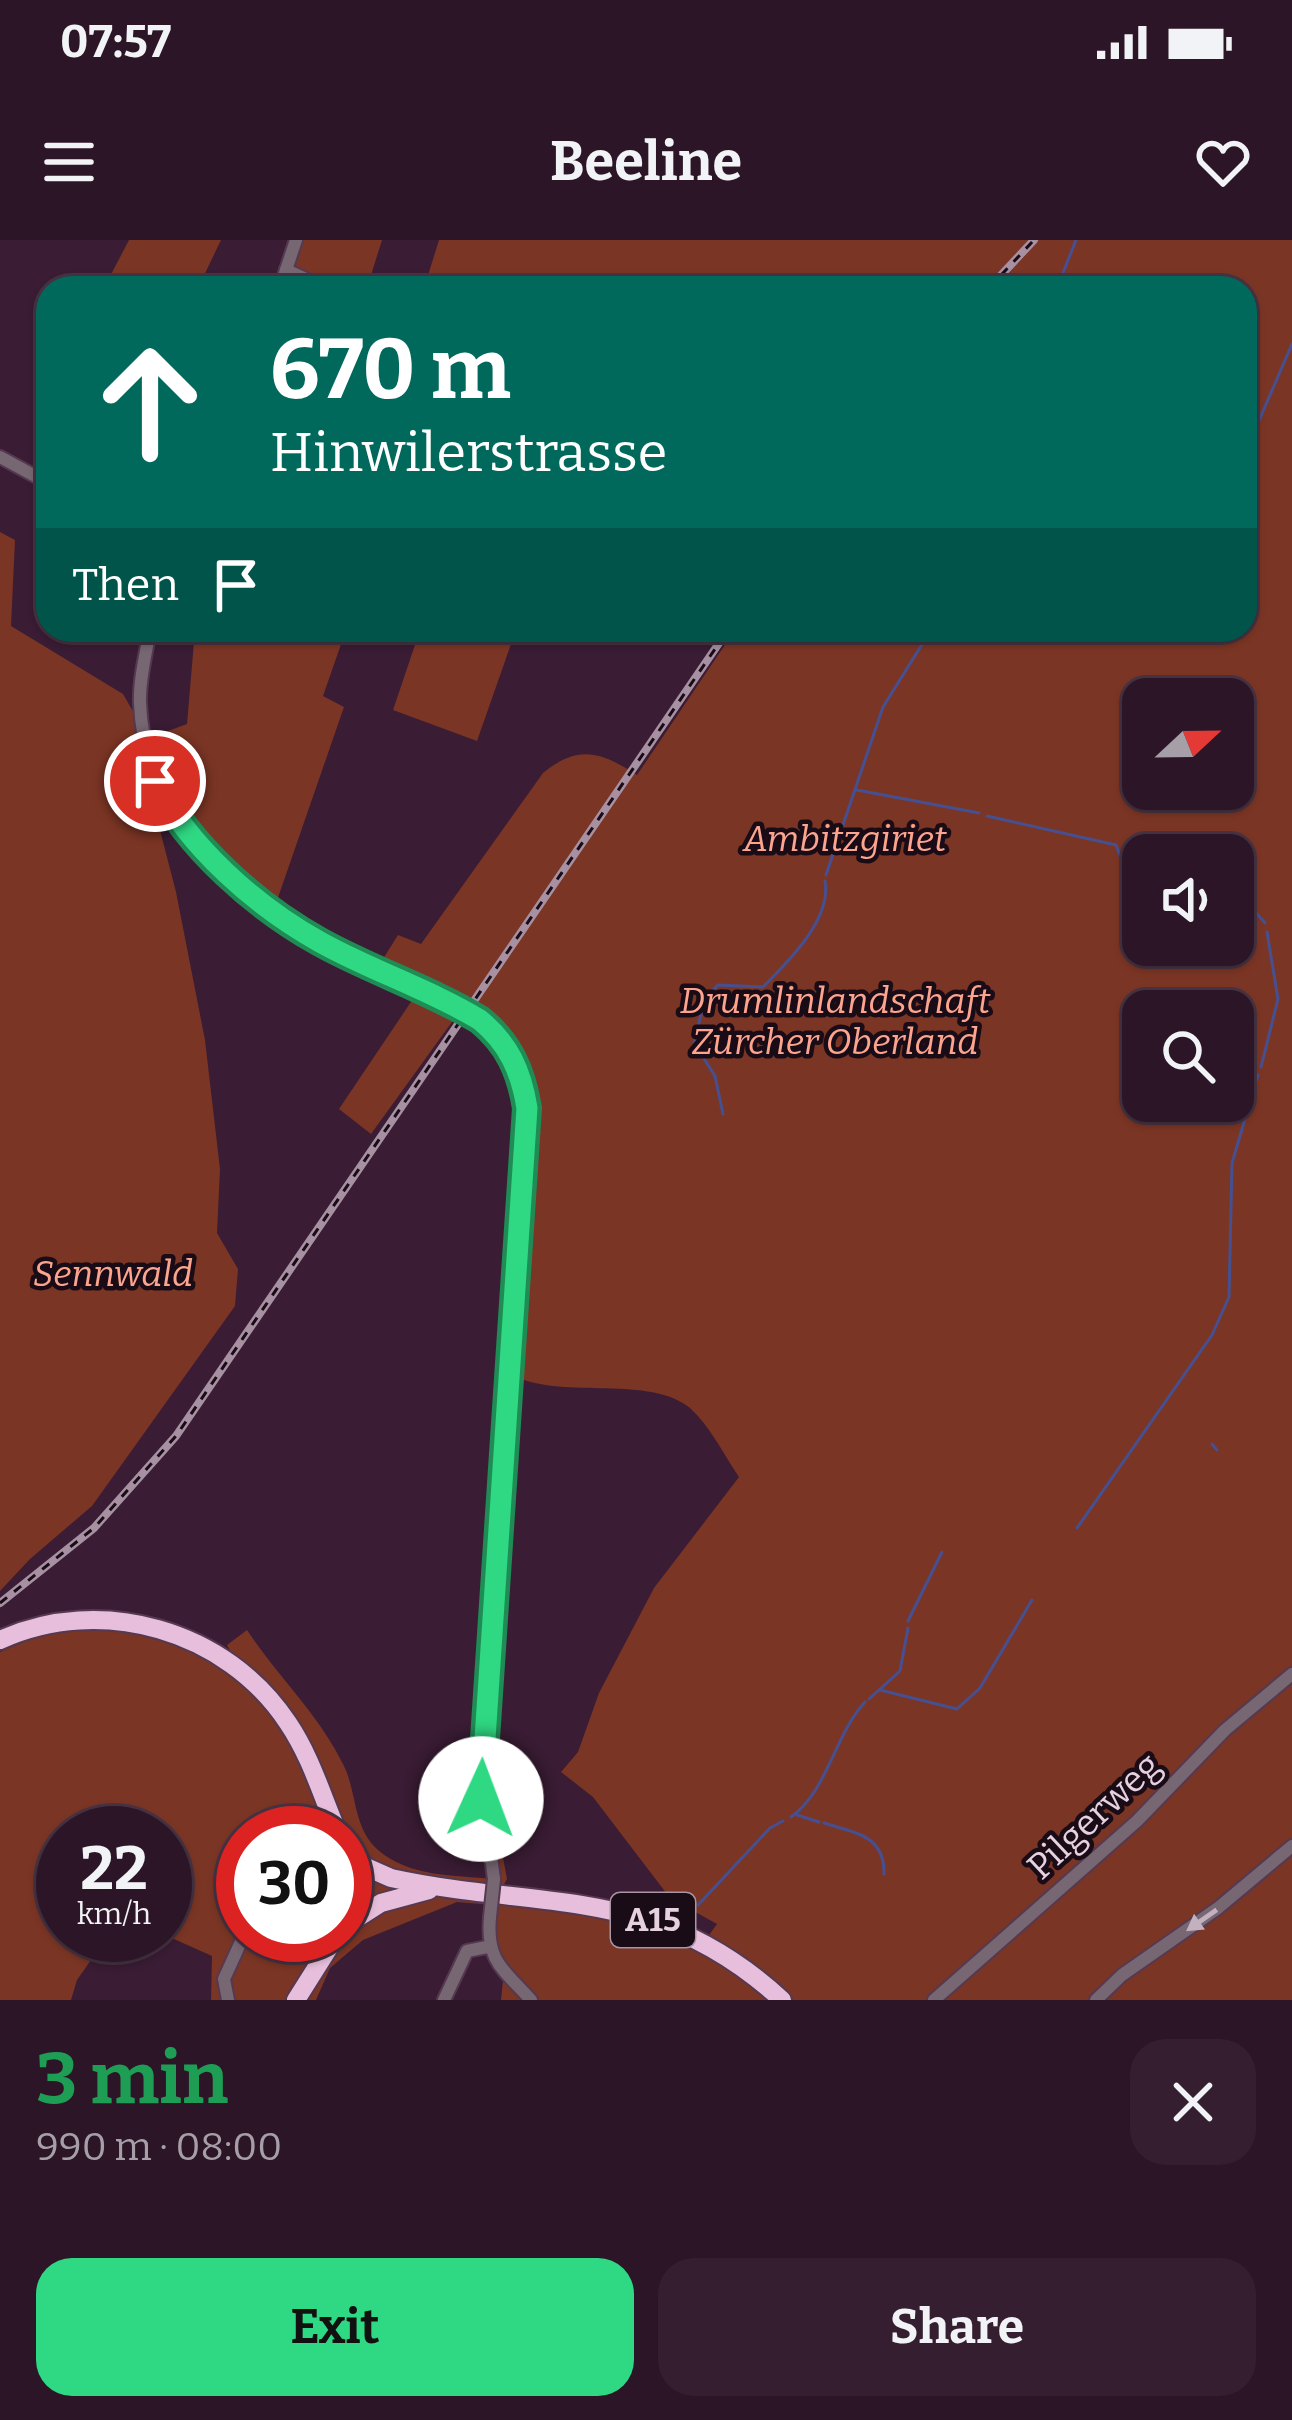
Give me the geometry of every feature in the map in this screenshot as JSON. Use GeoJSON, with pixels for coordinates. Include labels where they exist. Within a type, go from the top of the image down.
{"type":"FeatureCollection","features":[{"type":"Feature","properties":{"kind":"highway"},"geometry":{"type":"LineString","coordinates":[[0,1640],[48,1624],[87,1620],[142,1625],[181,1636],[225,1659],[261,1689],[291,1727],[327,1806]]}},
{"type":"Feature","properties":{"kind":"highway"},"geometry":{"type":"LineString","coordinates":[[313,1770],[320,1806]]}},
{"type":"Feature","properties":{"kind":"highway","name":"A15"},"geometry":{"type":"LineString","coordinates":[[372,1871],[397,1880],[585,1902],[649,1918],[716,1950],[782,2000]]}},
{"type":"Feature","properties":{"kind":"highway","name":"A15"},"geometry":{"type":"LineString","coordinates":[[372,1911],[397,1897],[458,1888]]}},
{"type":"Feature","properties":{"kind":"highway"},"geometry":{"type":"LineString","coordinates":[[298,1995],[308,1962]]}},
{"type":"Feature","properties":{"kind":"highway"},"geometry":{"type":"LineString","coordinates":[[298,1995],[319,1962]]}},
{"type":"Feature","properties":{"kind":"street"},"geometry":{"type":"LineString","coordinates":[[284,276],[296,240]]}},
{"type":"Feature","properties":{"kind":"street"},"geometry":{"type":"LineString","coordinates":[[286,270],[299,276]]}},
{"type":"Feature","properties":{"kind":"street"},"geometry":{"type":"LineString","coordinates":[[0,457],[36,477]]}},
{"type":"Feature","properties":{"kind":"street"},"geometry":{"type":"LineString","coordinates":[[148,642],[140,701],[149,764],[172,812],[252,894],[298,929],[467,1012],[498,1035],[514,1059],[527,1108],[480,1774],[494,1879],[487,1947],[531,2000]]}},
{"type":"Feature","properties":{"kind":"street","name":"Pilgerweg"},"geometry":{"type":"LineString","coordinates":[[934,2000],[1138,1821],[1225,1730],[1292,1674]]}},
{"type":"Feature","properties":{"kind":"street"},"geometry":{"type":"LineString","coordinates":[[1096,2000],[1121,1975],[1207,1917],[1292,1846]]}},
{"type":"Feature","properties":{"kind":"street"},"geometry":{"type":"LineString","coordinates":[[444,2000],[467,1951],[487,1947]]}},
{"type":"Feature","properties":{"kind":"street"},"geometry":{"type":"LineString","coordinates":[[227,2000],[224,1979],[232,1962]]}},
{"type":"Feature","properties":{"kind":"green space"},"geometry":{"type":"Polygon","coordinates":[[[129,240],[221,240],[204,276],[110,276],[129,240]]]}},
{"type":"Feature","properties":{"kind":"green space"},"geometry":{"type":"Polygon","coordinates":[[[296,240],[382,240],[371,276],[284,276],[296,240]]]}},
{"type":"Feature","properties":{"kind":"green space","name":"Drumlinlandschaft Zürcher Oberland"},"geometry":{"type":"Polygon","coordinates":[[[439,240],[1292,240],[1292,2000],[501,2000],[504,1971],[493,1958],[493,1905],[457,1902],[372,1936],[372,1843],[404,1865],[493,1879],[484,1810],[495,1815],[507,1879],[494,1902],[573,1900],[704,1942],[717,1924],[670,1898],[593,1797],[561,1772],[578,1752],[599,1693],[654,1588],[739,1477],[704,1423],[673,1398],[516,1377],[532,1094],[511,1047],[480,1013],[475,1016],[477,1011],[461,1002],[457,1015],[371,1134],[339,1109],[423,984],[381,962],[398,935],[421,944],[543,773],[579,755],[612,761],[637,775],[727,642],[1257,642],[1257,276],[428,276],[439,240]]]}},
{"type":"Feature","properties":{"kind":"green space","name":"Sennwald"},"geometry":{"type":"Polygon","coordinates":[[[0,532],[15,540],[11,626],[123,694],[138,720],[157,735],[187,724],[194,642],[342,642],[323,696],[344,707],[273,912],[210,855],[155,784],[153,803],[205,1040],[220,1169],[217,1233],[238,1269],[235,1306],[92,1506],[0,1591],[0,532]]]}},
{"type":"Feature","properties":{"kind":"green space"},"geometry":{"type":"Polygon","coordinates":[[[416,642],[512,642],[477,741],[393,710],[416,642]]]}},
{"type":"Feature","properties":{"kind":"green space","name":"Drumlinlandschaft Zürcher Oberland"},"geometry":{"type":"Polygon","coordinates":[[[247,1630],[334,1747],[355,1806],[216,1806],[216,1962],[337,1962],[316,2000],[211,2000],[212,1956],[192,1947],[192,1806],[36,1806],[36,1962],[90,1962],[71,2000],[0,2000],[0,1652],[68,1631],[128,1631],[187,1650],[248,1683],[227,1645],[247,1630]]]}},
{"type":"Feature","properties":{"kind":"waterway"},"geometry":{"type":"LineString","coordinates":[[1062,276],[1076,240]]}},
{"type":"Feature","properties":{"kind":"waterway"},"geometry":{"type":"LineString","coordinates":[[1257,425],[1292,344]]}},
{"type":"Feature","properties":{"kind":"waterway"},"geometry":{"type":"LineString","coordinates":[[826,875],[883,707],[924,642]]}},
{"type":"Feature","properties":{"kind":"waterway"},"geometry":{"type":"LineString","coordinates":[[857,790],[979,813]]}},
{"type":"Feature","properties":{"kind":"waterway"},"geometry":{"type":"LineString","coordinates":[[987,816],[1116,845],[1122,861]]}},
{"type":"Feature","properties":{"kind":"waterway"},"geometry":{"type":"LineString","coordinates":[[723,1114],[715,1076],[694,1043],[705,998],[718,985],[763,987],[815,925],[825,881]]}},
{"type":"Feature","properties":{"kind":"waterway"},"geometry":{"type":"LineString","coordinates":[[1254,911],[1265,923]]}},
{"type":"Feature","properties":{"kind":"waterway"},"geometry":{"type":"LineString","coordinates":[[1261,1067],[1278,999],[1267,932]]}},
{"type":"Feature","properties":{"kind":"waterway"},"geometry":{"type":"LineString","coordinates":[[1077,1528],[1212,1335],[1229,1297],[1232,1163],[1258,1075]]}},
{"type":"Feature","properties":{"kind":"waterway"},"geometry":{"type":"LineString","coordinates":[[1212,1444],[1217,1450]]}},
{"type":"Feature","properties":{"kind":"waterway"},"geometry":{"type":"LineString","coordinates":[[908,1621],[942,1552]]}},
{"type":"Feature","properties":{"kind":"waterway"},"geometry":{"type":"LineString","coordinates":[[880,1690],[957,1709],[980,1688],[1032,1600]]}},
{"type":"Feature","properties":{"kind":"waterway"},"geometry":{"type":"LineString","coordinates":[[869,1699],[900,1671],[908,1628]]}},
{"type":"Feature","properties":{"kind":"waterway"},"geometry":{"type":"LineString","coordinates":[[791,1817],[814,1793],[865,1702]]}},
{"type":"Feature","properties":{"kind":"waterway"},"geometry":{"type":"LineString","coordinates":[[797,1815],[819,1822]]}},
{"type":"Feature","properties":{"kind":"waterway"},"geometry":{"type":"LineString","coordinates":[[698,1905],[770,1828],[783,1821]]}},
{"type":"Feature","properties":{"kind":"waterway"},"geometry":{"type":"LineString","coordinates":[[824,1823],[874,1843],[884,1874]]}},
{"type":"Feature","properties":{"kind":"railway"},"geometry":{"type":"LineString","coordinates":[[1000,276],[1034,240]]}},
{"type":"Feature","properties":{"kind":"railway"},"geometry":{"type":"LineString","coordinates":[[0,1603],[94,1528],[176,1436],[720,642]]}},
{"type":"Feature","properties":{"kind":"route"},"geometry":{"type":"LineString","coordinates":[[155,781],[172,812],[210,855],[274,912],[322,944],[480,1020],[498,1035],[522,1081],[527,1108],[481,1799]]}},
{"type":"Feature","properties":{"kind":"park label","name":"Ambitzgiriet"},"geometry":{"type":"Point","coordinates":[845,839]}}]}
